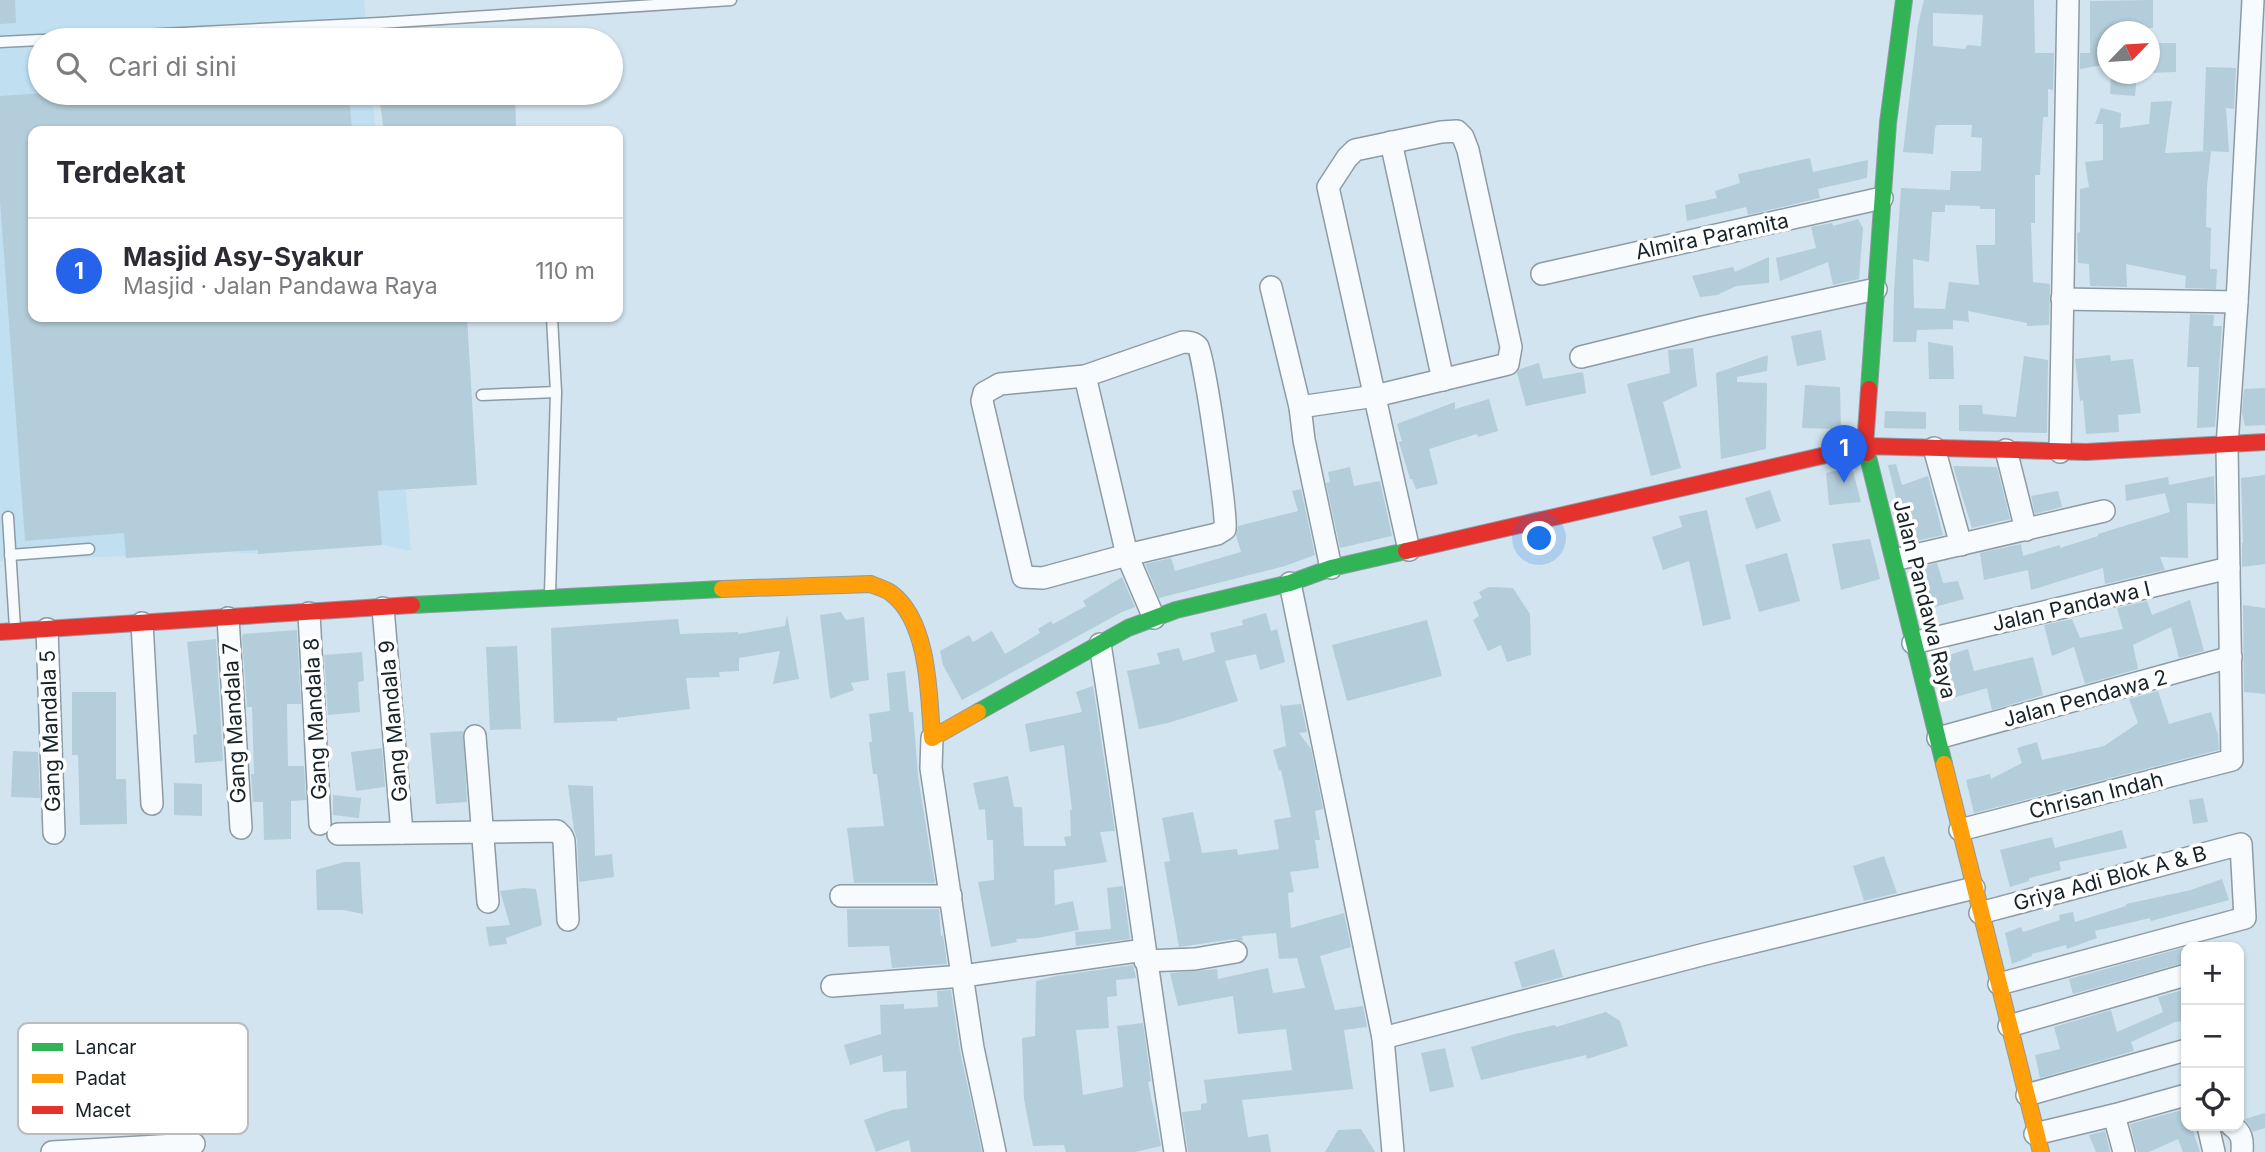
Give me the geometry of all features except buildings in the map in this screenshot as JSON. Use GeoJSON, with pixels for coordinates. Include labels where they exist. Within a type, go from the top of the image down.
{"type":"FeatureCollection","features":[{"type":"Feature","properties":{"kind":"street","name":"Jalan Pandawa Raya"},"geometry":{"type":"LineString","coordinates":[[1904,0],[1888,123],[1865,446],[2038,1143]]}},
{"type":"Feature","properties":{"kind":"street"},"geometry":{"type":"LineString","coordinates":[[2060,452],[2068,0]]}},
{"type":"Feature","properties":{"kind":"street"},"geometry":{"type":"LineString","coordinates":[[2231,657],[2227,446],[2253,0]]}},
{"type":"Feature","properties":{"kind":"street"},"geometry":{"type":"LineString","coordinates":[[1300,407],[1375,396],[1508,364],[1511,347],[1463,136],[1457,131],[1355,150],[1328,187],[1375,396],[1409,550]]}},
{"type":"Feature","properties":{"kind":"street"},"geometry":{"type":"LineString","coordinates":[[1391,142],[1443,380]]}},
{"type":"Feature","properties":{"kind":"street","name":"Almira Paramita"},"geometry":{"type":"LineString","coordinates":[[1542,274],[1882,198]]}},
{"type":"Feature","properties":{"kind":"street"},"geometry":{"type":"LineString","coordinates":[[1270,286],[1300,407],[1304,440],[1331,568]]}},
{"type":"Feature","properties":{"kind":"street"},"geometry":{"type":"LineString","coordinates":[[1581,357],[1876,289]]}},
{"type":"Feature","properties":{"kind":"street"},"geometry":{"type":"LineString","coordinates":[[2062,299],[2237,302]]}},
{"type":"Feature","properties":{"kind":"street"},"geometry":{"type":"LineString","coordinates":[[1183,342],[1192,342],[1199,348],[1205,373],[1225,529],[1217,534],[1034,579],[1023,577],[982,401],[984,393],[1000,384],[1086,376],[1183,342]]}},
{"type":"Feature","properties":{"kind":"street"},"geometry":{"type":"LineString","coordinates":[[1086,376],[1127,555],[1154,618]]}},
{"type":"Feature","properties":{"kind":"street"},"geometry":{"type":"LineString","coordinates":[[932,738],[1128,628],[1176,610],[1290,583],[1331,568],[1865,446],[2060,452],[2227,446],[2265,442]]}},
{"type":"Feature","properties":{"kind":"street"},"geometry":{"type":"LineString","coordinates":[[1934,448],[1961,545]]}},
{"type":"Feature","properties":{"kind":"street"},"geometry":{"type":"LineString","coordinates":[[2006,450],[2026,530]]}},
{"type":"Feature","properties":{"kind":"street"},"geometry":{"type":"LineString","coordinates":[[1895,559],[2104,511]]}},
{"type":"Feature","properties":{"kind":"street","name":"Jalan Pandawa I"},"geometry":{"type":"LineString","coordinates":[[1913,643],[2229,568]]}},
{"type":"Feature","properties":{"kind":"street"},"geometry":{"type":"LineString","coordinates":[[1290,583],[1383,1038],[1393,1152]]}},
{"type":"Feature","properties":{"kind":"street"},"geometry":{"type":"LineString","coordinates":[[8,631],[550,595],[880,585],[898,598],[909,614],[923,649],[932,738],[931,768],[973,1048],[995,1152]]}},
{"type":"Feature","properties":{"kind":"street","name":"Gang Mandala 9"},"geometry":{"type":"LineString","coordinates":[[383,608],[402,833]]}},
{"type":"Feature","properties":{"kind":"street","name":"Gang Mandala 8"},"geometry":{"type":"LineString","coordinates":[[309,612],[329,829],[402,833]]}},
{"type":"Feature","properties":{"kind":"street","name":"Gang Mandala 7"},"geometry":{"type":"LineString","coordinates":[[228,618],[241,828]]}},
{"type":"Feature","properties":{"kind":"street"},"geometry":{"type":"LineString","coordinates":[[142,623],[152,804]]}},
{"type":"Feature","properties":{"kind":"street","name":"Gang Mandala 5"},"geometry":{"type":"LineString","coordinates":[[47,629],[54,834]]}},
{"type":"Feature","properties":{"kind":"street"},"geometry":{"type":"LineString","coordinates":[[1100,644],[1129,822],[1145,955],[1175,1152]]}},
{"type":"Feature","properties":{"kind":"street","name":"Jalan Pendawa 2"},"geometry":{"type":"LineString","coordinates":[[1938,738],[2231,657]]}},
{"type":"Feature","properties":{"kind":"street","name":"Chrisan Indah"},"geometry":{"type":"LineString","coordinates":[[1960,830],[2232,760],[2231,657]]}},
{"type":"Feature","properties":{"kind":"street"},"geometry":{"type":"LineString","coordinates":[[475,736],[488,902]]}},
{"type":"Feature","properties":{"kind":"street"},"geometry":{"type":"LineString","coordinates":[[402,833],[557,831],[562,836],[568,920]]}},
{"type":"Feature","properties":{"kind":"street","name":"Griya Adi Blok A & B"},"geometry":{"type":"LineString","coordinates":[[1980,912],[2241,844],[2245,918],[1999,984]]}},
{"type":"Feature","properties":{"kind":"street"},"geometry":{"type":"LineString","coordinates":[[1383,1038],[1705,954],[1974,888]]}},
{"type":"Feature","properties":{"kind":"street"},"geometry":{"type":"LineString","coordinates":[[841,896],[951,896]]}},
{"type":"Feature","properties":{"kind":"street"},"geometry":{"type":"LineString","coordinates":[[832,986],[963,976],[1145,955],[1195,959],[1236,952]]}},
{"type":"Feature","properties":{"kind":"street"},"geometry":{"type":"LineString","coordinates":[[2010,1026],[2181,976]]}},
{"type":"Feature","properties":{"kind":"street"},"geometry":{"type":"LineString","coordinates":[[2026,1095],[2181,1051]]}},
{"type":"Feature","properties":{"kind":"street"},"geometry":{"type":"LineString","coordinates":[[2038,1143],[2114,1115],[2181,1096]]}},
{"type":"Feature","properties":{"kind":"street"},"geometry":{"type":"LineString","coordinates":[[2114,1115],[2124,1152]]}},
{"type":"Feature","properties":{"kind":"street"},"geometry":{"type":"LineString","coordinates":[[2214,1152],[2218,1131]]}},
{"type":"Feature","properties":{"kind":"street"},"geometry":{"type":"LineString","coordinates":[[2239,1131],[2242,1152]]}},
{"type":"Feature","properties":{"kind":"street"},"geometry":{"type":"LineString","coordinates":[[52,1152],[194,1143]]}},
{"type":"Feature","properties":{"kind":"lane"},"geometry":{"type":"LineString","coordinates":[[290,28],[732,0]]}},
{"type":"Feature","properties":{"kind":"lane"},"geometry":{"type":"LineString","coordinates":[[0,42],[28,41]]}},
{"type":"Feature","properties":{"kind":"lane"},"geometry":{"type":"LineString","coordinates":[[550,595],[556,392],[552,322]]}},
{"type":"Feature","properties":{"kind":"lane"},"geometry":{"type":"LineString","coordinates":[[482,395],[556,392]]}},
{"type":"Feature","properties":{"kind":"lane"},"geometry":{"type":"LineString","coordinates":[[8,517],[8,631]]}},
{"type":"Feature","properties":{"kind":"lane"},"geometry":{"type":"LineString","coordinates":[[10,555],[89,549]]}},
{"type":"Feature","properties":{"kind":"shaded area"},"geometry":{"type":"Polygon","coordinates":[[[0,0],[364,0],[367,28],[28,28],[28,105],[373,105],[375,126],[28,126],[28,322],[391,322],[411,551],[382,545],[258,554],[230,552],[0,561],[0,0]]]}},
{"type":"Feature","properties":{"kind":"traffic: fast"},"geometry":{"type":"LineString","coordinates":[[1869,389],[1888,123],[1904,0]]}},
{"type":"Feature","properties":{"kind":"traffic: fast"},"geometry":{"type":"LineString","coordinates":[[1867,453],[1944,764]]}},
{"type":"Feature","properties":{"kind":"traffic: fast"},"geometry":{"type":"LineString","coordinates":[[978,712],[1128,628],[1176,610],[1290,583],[1331,568],[1406,551]]}},
{"type":"Feature","properties":{"kind":"traffic: fast"},"geometry":{"type":"LineString","coordinates":[[412,605],[722,589]]}},
{"type":"Feature","properties":{"kind":"traffic: slow"},"geometry":{"type":"LineString","coordinates":[[722,589],[871,584],[887,590],[904,606],[920,640],[928,681],[932,738],[978,712]]}},
{"type":"Feature","properties":{"kind":"traffic: slow"},"geometry":{"type":"LineString","coordinates":[[1944,764],[2041,1152]]}},
{"type":"Feature","properties":{"kind":"traffic: jam"},"geometry":{"type":"LineString","coordinates":[[1406,551],[1865,446],[1869,389]]}},
{"type":"Feature","properties":{"kind":"traffic: jam"},"geometry":{"type":"LineString","coordinates":[[1867,453],[1865,446],[2086,452],[2265,442]]}},
{"type":"Feature","properties":{"kind":"traffic: jam"},"geometry":{"type":"LineString","coordinates":[[0,632],[412,605]]}},
{"type":"Feature","properties":{"kind":"place","name":"Masjid Asy-Syakur"},"geometry":{"type":"Point","coordinates":[1844,483]}}]}
